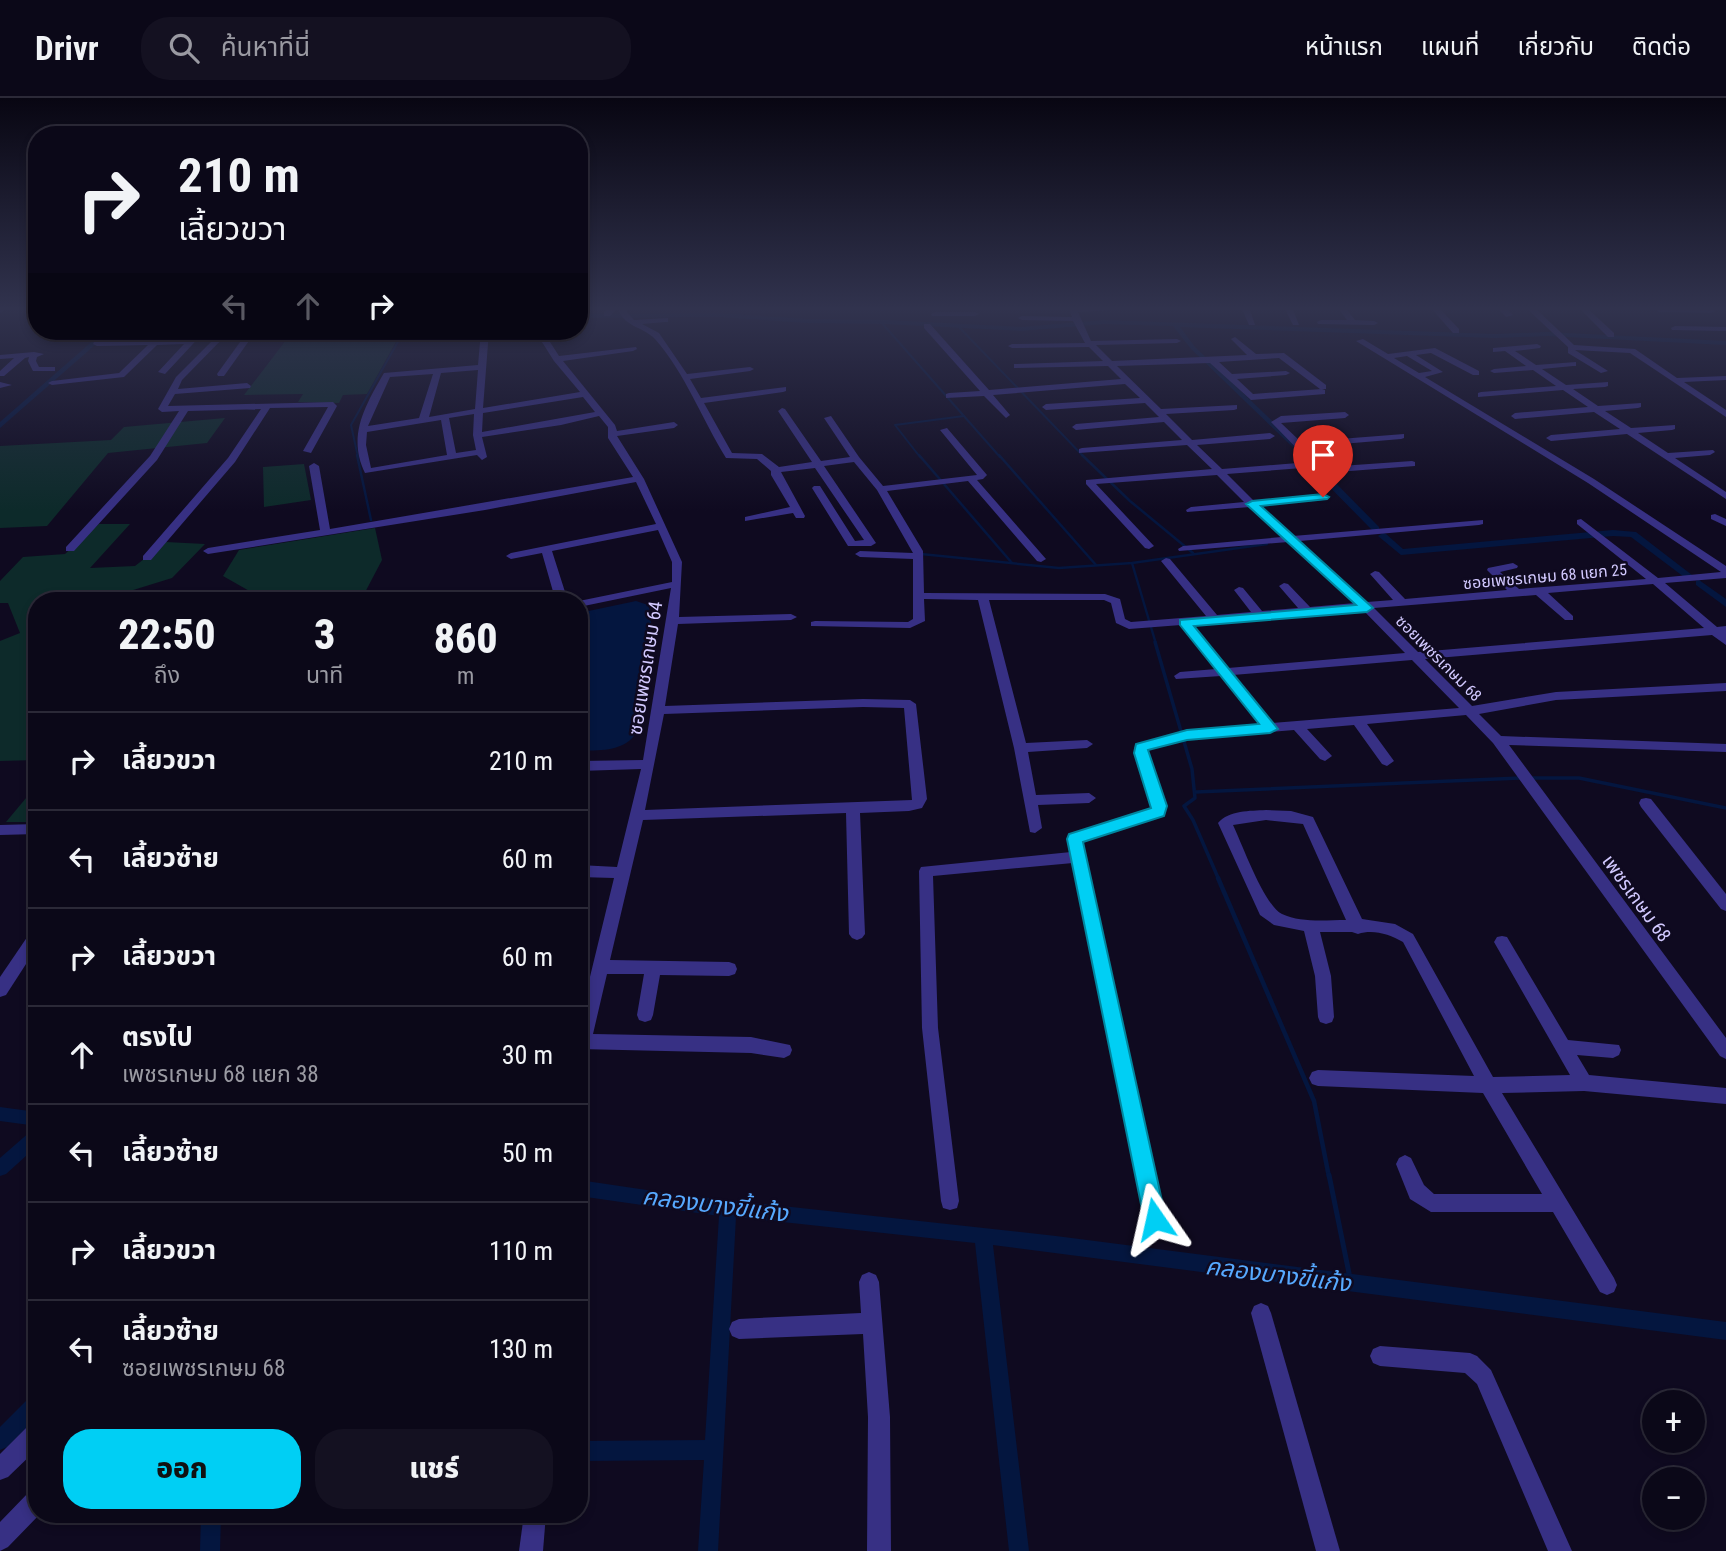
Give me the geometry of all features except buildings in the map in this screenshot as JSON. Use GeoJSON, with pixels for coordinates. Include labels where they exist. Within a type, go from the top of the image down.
{"type":"FeatureCollection","features":[{"type":"Feature","properties":{"kind":"street"},"geometry":{"type":"LineString","coordinates":[[52,383],[121,375]]}},
{"type":"Feature","properties":{"kind":"street"},"geometry":{"type":"LineString","coordinates":[[183,375],[171,392],[163,411],[323,403],[333,406],[307,451]]}},
{"type":"Feature","properties":{"kind":"street"},"geometry":{"type":"LineString","coordinates":[[389,375],[361,430],[368,471],[481,455],[477,435],[481,375]]}},
{"type":"Feature","properties":{"kind":"street"},"geometry":{"type":"LineString","coordinates":[[423,421],[437,375]]}},
{"type":"Feature","properties":{"kind":"street","name":"ซอยเพชรเกษม 64"},"geometry":{"type":"LineString","coordinates":[[570,375],[612,427],[613,434],[639,479],[677,562],[673,621],[649,764],[588,1016]]}},
{"type":"Feature","properties":{"kind":"street"},"geometry":{"type":"LineString","coordinates":[[703,375],[685,377],[729,456],[760,456],[776,469],[856,458]]}},
{"type":"Feature","properties":{"kind":"street"},"geometry":{"type":"LineString","coordinates":[[970,375],[1006,415]]}},
{"type":"Feature","properties":{"kind":"street","name":"ซอยเพชรเกษม 68"},"geometry":{"type":"LineString","coordinates":[[1122,375],[1252,504],[1367,608],[1498,740],[1517,767]]}},
{"type":"Feature","properties":{"kind":"street"},"geometry":{"type":"LineString","coordinates":[[1227,375],[1251,397],[1322,389],[1305,375]]}},
{"type":"Feature","properties":{"kind":"street"},"geometry":{"type":"LineString","coordinates":[[1230,377],[1261,375]]}},
{"type":"Feature","properties":{"kind":"street"},"geometry":{"type":"LineString","coordinates":[[1418,376],[1424,375]]}},
{"type":"Feature","properties":{"kind":"street"},"geometry":{"type":"LineString","coordinates":[[1545,375],[1726,496]]}},
{"type":"Feature","properties":{"kind":"street"},"geometry":{"type":"LineString","coordinates":[[1669,375],[1726,414]]}},
{"type":"Feature","properties":{"kind":"street"},"geometry":{"type":"LineString","coordinates":[[1418,376],[1591,481],[1726,573]]}},
{"type":"Feature","properties":{"kind":"street"},"geometry":{"type":"LineString","coordinates":[[1677,380],[1726,378]]}},
{"type":"Feature","properties":{"kind":"street"},"geometry":{"type":"LineString","coordinates":[[949,396],[1128,381]]}},
{"type":"Feature","properties":{"kind":"street"},"geometry":{"type":"LineString","coordinates":[[1480,395],[1605,384]]}},
{"type":"Feature","properties":{"kind":"street"},"geometry":{"type":"LineString","coordinates":[[171,392],[247,386]]}},
{"type":"Feature","properties":{"kind":"street"},"geometry":{"type":"LineString","coordinates":[[700,401],[783,389]]}},
{"type":"Feature","properties":{"kind":"street"},"geometry":{"type":"LineString","coordinates":[[361,430],[586,394]]}},
{"type":"Feature","properties":{"kind":"street"},"geometry":{"type":"LineString","coordinates":[[1045,407],[1147,400]]}},
{"type":"Feature","properties":{"kind":"street"},"geometry":{"type":"LineString","coordinates":[[147,558],[232,460],[267,405]]}},
{"type":"Feature","properties":{"kind":"street"},"geometry":{"type":"LineString","coordinates":[[1515,416],[1638,405]]}},
{"type":"Feature","properties":{"kind":"street"},"geometry":{"type":"LineString","coordinates":[[1076,427],[1234,407]]}},
{"type":"Feature","properties":{"kind":"street"},"geometry":{"type":"LineString","coordinates":[[70,549],[154,457],[184,410]]}},
{"type":"Feature","properties":{"kind":"street"},"geometry":{"type":"LineString","coordinates":[[782,411],[871,542],[852,544],[817,488]]}},
{"type":"Feature","properties":{"kind":"street"},"geometry":{"type":"LineString","coordinates":[[477,435],[601,413]]}},
{"type":"Feature","properties":{"kind":"street"},"geometry":{"type":"LineString","coordinates":[[1345,415],[1281,419],[1275,422],[1327,471],[1412,464]]}},
{"type":"Feature","properties":{"kind":"street"},"geometry":{"type":"LineString","coordinates":[[445,418],[452,458]]}},
{"type":"Feature","properties":{"kind":"street"},"geometry":{"type":"LineString","coordinates":[[815,624],[916,624],[919,621],[918,554],[881,489],[828,418]]}},
{"type":"Feature","properties":{"kind":"street"},"geometry":{"type":"LineString","coordinates":[[613,434],[674,425]]}},
{"type":"Feature","properties":{"kind":"street"},"geometry":{"type":"LineString","coordinates":[[1551,438],[1672,427]]}},
{"type":"Feature","properties":{"kind":"street"},"geometry":{"type":"LineString","coordinates":[[881,489],[971,479],[982,475],[944,430]]}},
{"type":"Feature","properties":{"kind":"street"},"geometry":{"type":"LineString","coordinates":[[1082,451],[1270,436]]}},
{"type":"Feature","properties":{"kind":"street"},"geometry":{"type":"LineString","coordinates":[[1298,445],[1401,436]]}},
{"type":"Feature","properties":{"kind":"street"},"geometry":{"type":"LineString","coordinates":[[1666,456],[1710,452]]}},
{"type":"Feature","properties":{"kind":"street"},"geometry":{"type":"LineString","coordinates":[[1149,546],[1089,482],[1317,464]]}},
{"type":"Feature","properties":{"kind":"street"},"geometry":{"type":"LineString","coordinates":[[314,466],[325,532]]}},
{"type":"Feature","properties":{"kind":"street"},"geometry":{"type":"LineString","coordinates":[[749,519],[798,513],[775,475],[776,469]]}},
{"type":"Feature","properties":{"kind":"street"},"geometry":{"type":"LineString","coordinates":[[208,551],[639,479]]}},
{"type":"Feature","properties":{"kind":"street"},"geometry":{"type":"LineString","coordinates":[[971,479],[1041,559]]}},
{"type":"Feature","properties":{"kind":"street"},"geometry":{"type":"LineString","coordinates":[[1706,482],[1726,480]]}},
{"type":"Feature","properties":{"kind":"street"},"geometry":{"type":"LineString","coordinates":[[1191,510],[1323,497]]}},
{"type":"Feature","properties":{"kind":"street"},"geometry":{"type":"LineString","coordinates":[[1715,517],[1726,523]]}},
{"type":"Feature","properties":{"kind":"street"},"geometry":{"type":"LineString","coordinates":[[1184,549],[1479,522]]}},
{"type":"Feature","properties":{"kind":"street"},"geometry":{"type":"LineString","coordinates":[[1581,522],[1721,630],[1726,641]]}},
{"type":"Feature","properties":{"kind":"street"},"geometry":{"type":"LineString","coordinates":[[511,556],[662,526]]}},
{"type":"Feature","properties":{"kind":"street"},"geometry":{"type":"LineString","coordinates":[[546,550],[559,592]]}},
{"type":"Feature","properties":{"kind":"street"},"geometry":{"type":"LineString","coordinates":[[860,554],[918,554]]}},
{"type":"Feature","properties":{"kind":"street"},"geometry":{"type":"LineString","coordinates":[[1166,561],[1215,620]]}},
{"type":"Feature","properties":{"kind":"street"},"geometry":{"type":"LineString","coordinates":[[1513,566],[1492,570],[1517,594]]}},
{"type":"Feature","properties":{"kind":"street","name":"ซอยเพชรเกษม 68 แยก 25"},"geometry":{"type":"LineString","coordinates":[[983,596],[1105,597],[1118,603],[1120,621],[1124,625],[1151,625],[1658,583],[1726,573]]}},
{"type":"Feature","properties":{"kind":"street"},"geometry":{"type":"LineString","coordinates":[[1375,574],[1402,603]]}},
{"type":"Feature","properties":{"kind":"street"},"geometry":{"type":"LineString","coordinates":[[588,602],[677,584]]}},
{"type":"Feature","properties":{"kind":"street"},"geometry":{"type":"LineString","coordinates":[[1284,586],[1307,611]]}},
{"type":"Feature","properties":{"kind":"street"},"geometry":{"type":"LineString","coordinates":[[1239,590],[1260,616]]}},
{"type":"Feature","properties":{"kind":"street"},"geometry":{"type":"LineString","coordinates":[[1540,592],[1569,618]]}},
{"type":"Feature","properties":{"kind":"street"},"geometry":{"type":"LineString","coordinates":[[919,596],[983,596],[1021,748],[1035,828]]}},
{"type":"Feature","properties":{"kind":"street"},"geometry":{"type":"LineString","coordinates":[[673,621],[791,618]]}},
{"type":"Feature","properties":{"kind":"street"},"geometry":{"type":"LineString","coordinates":[[1185,623],[1270,729]]}},
{"type":"Feature","properties":{"kind":"street"},"geometry":{"type":"LineString","coordinates":[[1180,676],[1721,630]]}},
{"type":"Feature","properties":{"kind":"street"},"geometry":{"type":"LineString","coordinates":[[1155,1219],[1076,838],[1159,811],[1160,806],[1141,748],[1180,736],[1470,711],[1556,696],[1726,687]]}},
{"type":"Feature","properties":{"kind":"street"},"geometry":{"type":"LineString","coordinates":[[636,815],[909,806],[920,799],[910,705],[863,703],[659,710]]}},
{"type":"Feature","properties":{"kind":"street"},"geometry":{"type":"LineString","coordinates":[[1358,721],[1387,761]]}},
{"type":"Feature","properties":{"kind":"street"},"geometry":{"type":"LineString","coordinates":[[1297,726],[1325,756]]}},
{"type":"Feature","properties":{"kind":"street"},"geometry":{"type":"LineString","coordinates":[[1498,740],[1726,748]]}},
{"type":"Feature","properties":{"kind":"street"},"geometry":{"type":"LineString","coordinates":[[1021,748],[1087,744]]}},
{"type":"Feature","properties":{"kind":"street"},"geometry":{"type":"LineString","coordinates":[[588,766],[649,764]]}},
{"type":"Feature","properties":{"kind":"street","name":"เพชรเกษม 68"},"geometry":{"type":"LineString","coordinates":[[1517,767],[1726,1051]]}},
{"type":"Feature","properties":{"kind":"street"},"geometry":{"type":"LineString","coordinates":[[1030,800],[1089,798]]}},
{"type":"Feature","properties":{"kind":"street"},"geometry":{"type":"LineString","coordinates":[[1646,803],[1726,905]]}},
{"type":"Feature","properties":{"kind":"street"},"geometry":{"type":"LineString","coordinates":[[853,808],[857,934]]}},
{"type":"Feature","properties":{"kind":"street"},"geometry":{"type":"LineString","coordinates":[[1358,928],[1308,821],[1295,816],[1231,818],[1225,823],[1265,911],[1272,919],[1283,923],[1358,928],[1390,928],[1399,930],[1408,939],[1488,1085],[1607,1285]]}},
{"type":"Feature","properties":{"kind":"street"},"geometry":{"type":"LineString","coordinates":[[0,830],[28,829]]}},
{"type":"Feature","properties":{"kind":"street"},"geometry":{"type":"LineString","coordinates":[[950,1200],[930,1028],[926,871],[1078,857]]}},
{"type":"Feature","properties":{"kind":"street"},"geometry":{"type":"LineString","coordinates":[[588,871],[624,873]]}},
{"type":"Feature","properties":{"kind":"street"},"geometry":{"type":"LineString","coordinates":[[1310,925],[1323,976],[1326,1017]]}},
{"type":"Feature","properties":{"kind":"street"},"geometry":{"type":"LineString","coordinates":[[1502,942],[1584,1083]]}},
{"type":"Feature","properties":{"kind":"street"},"geometry":{"type":"LineString","coordinates":[[0,990],[28,948]]}},
{"type":"Feature","properties":{"kind":"street"},"geometry":{"type":"LineString","coordinates":[[602,967],[729,969]]}},
{"type":"Feature","properties":{"kind":"street"},"geometry":{"type":"LineString","coordinates":[[645,1015],[653,968]]}},
{"type":"Feature","properties":{"kind":"street"},"geometry":{"type":"LineString","coordinates":[[588,1041],[751,1045],[784,1050]]}},
{"type":"Feature","properties":{"kind":"street"},"geometry":{"type":"LineString","coordinates":[[1562,1046],[1613,1050]]}},
{"type":"Feature","properties":{"kind":"street"},"geometry":{"type":"LineString","coordinates":[[1318,1078],[1488,1085],[1584,1083],[1726,1096]]}},
{"type":"Feature","properties":{"kind":"street"},"geometry":{"type":"LineString","coordinates":[[1405,1164],[1417,1192],[1431,1203],[1559,1203]]}},
{"type":"Feature","properties":{"kind":"street"},"geometry":{"type":"LineString","coordinates":[[869,1282],[879,1417],[879,1551]]}},
{"type":"Feature","properties":{"kind":"street"},"geometry":{"type":"LineString","coordinates":[[1261,1313],[1328,1551]]}},
{"type":"Feature","properties":{"kind":"street"},"geometry":{"type":"LineString","coordinates":[[739,1329],[872,1323]]}},
{"type":"Feature","properties":{"kind":"street"},"geometry":{"type":"LineString","coordinates":[[1380,1356],[1470,1363],[1484,1377],[1560,1551]]}},
{"type":"Feature","properties":{"kind":"street"},"geometry":{"type":"LineString","coordinates":[[0,1469],[28,1442]]}},
{"type":"Feature","properties":{"kind":"street"},"geometry":{"type":"LineString","coordinates":[[0,1539],[28,1509]]}},
{"type":"Feature","properties":{"kind":"street"},"geometry":{"type":"LineString","coordinates":[[531,1551],[534,1523]]}},
{"type":"Feature","properties":{"kind":"green space"},"geometry":{"type":"Polygon","coordinates":[[[259,375],[378,375],[367,394],[343,395],[339,403],[298,402],[303,394],[244,395],[259,375]]]}},
{"type":"Feature","properties":{"kind":"green space"},"geometry":{"type":"Polygon","coordinates":[[[225,418],[207,443],[108,453],[47,526],[0,528],[0,446],[111,440],[124,427],[225,418]]]}},
{"type":"Feature","properties":{"kind":"green space"},"geometry":{"type":"Polygon","coordinates":[[[304,464],[311,500],[264,507],[263,467],[304,464]]]}},
{"type":"Feature","properties":{"kind":"green space"},"geometry":{"type":"Polygon","coordinates":[[[99,524],[130,524],[90,568],[135,566],[166,542],[205,544],[172,578],[127,592],[28,592],[28,760],[0,761],[0,641],[20,633],[8,603],[0,603],[0,581],[23,557],[65,554],[99,524]]]}},
{"type":"Feature","properties":{"kind":"green space"},"geometry":{"type":"Polygon","coordinates":[[[375,528],[382,560],[365,592],[251,592],[223,576],[239,550],[375,528]]]}},
{"type":"Feature","properties":{"kind":"green space"},"geometry":{"type":"Polygon","coordinates":[[[28,796],[28,822],[6,822],[28,796]]]}},
{"type":"Feature","properties":{"kind":"water"},"geometry":{"type":"Polygon","coordinates":[[[636,601],[648,605],[651,616],[650,650],[634,736],[616,748],[588,751],[588,611],[636,601]]]}},
{"type":"Feature","properties":{"kind":"waterway"},"geometry":{"type":"LineString","coordinates":[[0,426],[58,375]]}},
{"type":"Feature","properties":{"kind":"waterway"},"geometry":{"type":"LineString","coordinates":[[358,457],[351,425],[379,375]]}},
{"type":"Feature","properties":{"kind":"waterway"},"geometry":{"type":"LineString","coordinates":[[928,375],[964,416]]}},
{"type":"Feature","properties":{"kind":"waterway"},"geometry":{"type":"LineString","coordinates":[[1005,375],[1083,456]]}},
{"type":"Feature","properties":{"kind":"waterway"},"geometry":{"type":"LineString","coordinates":[[1221,375],[1309,461]]}},
{"type":"Feature","properties":{"kind":"waterway"},"geometry":{"type":"LineString","coordinates":[[920,457],[895,425],[964,416]]}},
{"type":"Feature","properties":{"kind":"waterway"},"geometry":{"type":"LineString","coordinates":[[964,416],[1000,457]]}},
{"type":"Feature","properties":{"kind":"waterway"},"geometry":{"type":"LineString","coordinates":[[357,455],[371,520]]}},
{"type":"Feature","properties":{"kind":"waterway"},"geometry":{"type":"LineString","coordinates":[[919,455],[1012,563]]}},
{"type":"Feature","properties":{"kind":"waterway"},"geometry":{"type":"LineString","coordinates":[[999,455],[1096,565]]}},
{"type":"Feature","properties":{"kind":"waterway"},"geometry":{"type":"LineString","coordinates":[[1083,456],[1130,501],[1193,553]]}},
{"type":"Feature","properties":{"kind":"waterway"},"geometry":{"type":"LineString","coordinates":[[1315,467],[1376,529]]}},
{"type":"Feature","properties":{"kind":"waterway"},"geometry":{"type":"LineString","coordinates":[[1383,536],[1401,552],[1613,533],[1633,534],[1687,575]]}},
{"type":"Feature","properties":{"kind":"waterway"},"geometry":{"type":"LineString","coordinates":[[1132,563],[1267,544]]}},
{"type":"Feature","properties":{"kind":"waterway"},"geometry":{"type":"LineString","coordinates":[[921,554],[1059,568],[1132,563]]}},
{"type":"Feature","properties":{"kind":"waterway"},"geometry":{"type":"LineString","coordinates":[[1132,563],[1156,644]]}},
{"type":"Feature","properties":{"kind":"waterway"},"geometry":{"type":"LineString","coordinates":[[1699,583],[1726,604]]}},
{"type":"Feature","properties":{"kind":"waterway"},"geometry":{"type":"LineString","coordinates":[[1155,642],[1192,769],[1195,798],[1184,806],[1193,820],[1219,880]]}},
{"type":"Feature","properties":{"kind":"waterway"},"geometry":{"type":"LineString","coordinates":[[1196,792],[1520,778]]}},
{"type":"Feature","properties":{"kind":"waterway"},"geometry":{"type":"LineString","coordinates":[[1532,778],[1579,778],[1726,808]]}},
{"type":"Feature","properties":{"kind":"waterway"},"geometry":{"type":"LineString","coordinates":[[1218,878],[1314,1101],[1329,1177]]}},
{"type":"Feature","properties":{"kind":"waterway","name":"คลองบางขี้แก้ง"},"geometry":{"type":"LineString","coordinates":[[0,1114],[28,1118]]}},
{"type":"Feature","properties":{"kind":"waterway"},"geometry":{"type":"LineString","coordinates":[[0,1168],[28,1144]]}},
{"type":"Feature","properties":{"kind":"waterway"},"geometry":{"type":"LineString","coordinates":[[1329,1175],[1351,1283]]}},
{"type":"Feature","properties":{"kind":"waterway","name":"คลองบางขี้แก้ง"},"geometry":{"type":"LineString","coordinates":[[588,1190],[728,1208]]}},
{"type":"Feature","properties":{"kind":"waterway"},"geometry":{"type":"LineString","coordinates":[[714,1450],[728,1208]]}},
{"type":"Feature","properties":{"kind":"waterway","name":"คลองบางขี้แก้ง"},"geometry":{"type":"LineString","coordinates":[[728,1208],[912,1227],[1726,1331]]}},
{"type":"Feature","properties":{"kind":"waterway"},"geometry":{"type":"LineString","coordinates":[[983,1236],[1019,1551]]}},
{"type":"Feature","properties":{"kind":"waterway"},"geometry":{"type":"LineString","coordinates":[[0,1440],[28,1413]]}},
{"type":"Feature","properties":{"kind":"waterway"},"geometry":{"type":"LineString","coordinates":[[588,1451],[714,1450]]}},
{"type":"Feature","properties":{"kind":"waterway"},"geometry":{"type":"LineString","coordinates":[[708,1551],[714,1450]]}},
{"type":"Feature","properties":{"kind":"waterway"},"geometry":{"type":"LineString","coordinates":[[210,1551],[211,1523]]}},
{"type":"Feature","properties":{"kind":"route"},"geometry":{"type":"LineString","coordinates":[[1155,1219],[1075,839],[1159,811],[1160,806],[1141,753],[1141,748],[1146,745],[1187,735],[1270,729],[1185,623],[1367,608],[1252,504],[1323,497]]}}]}
